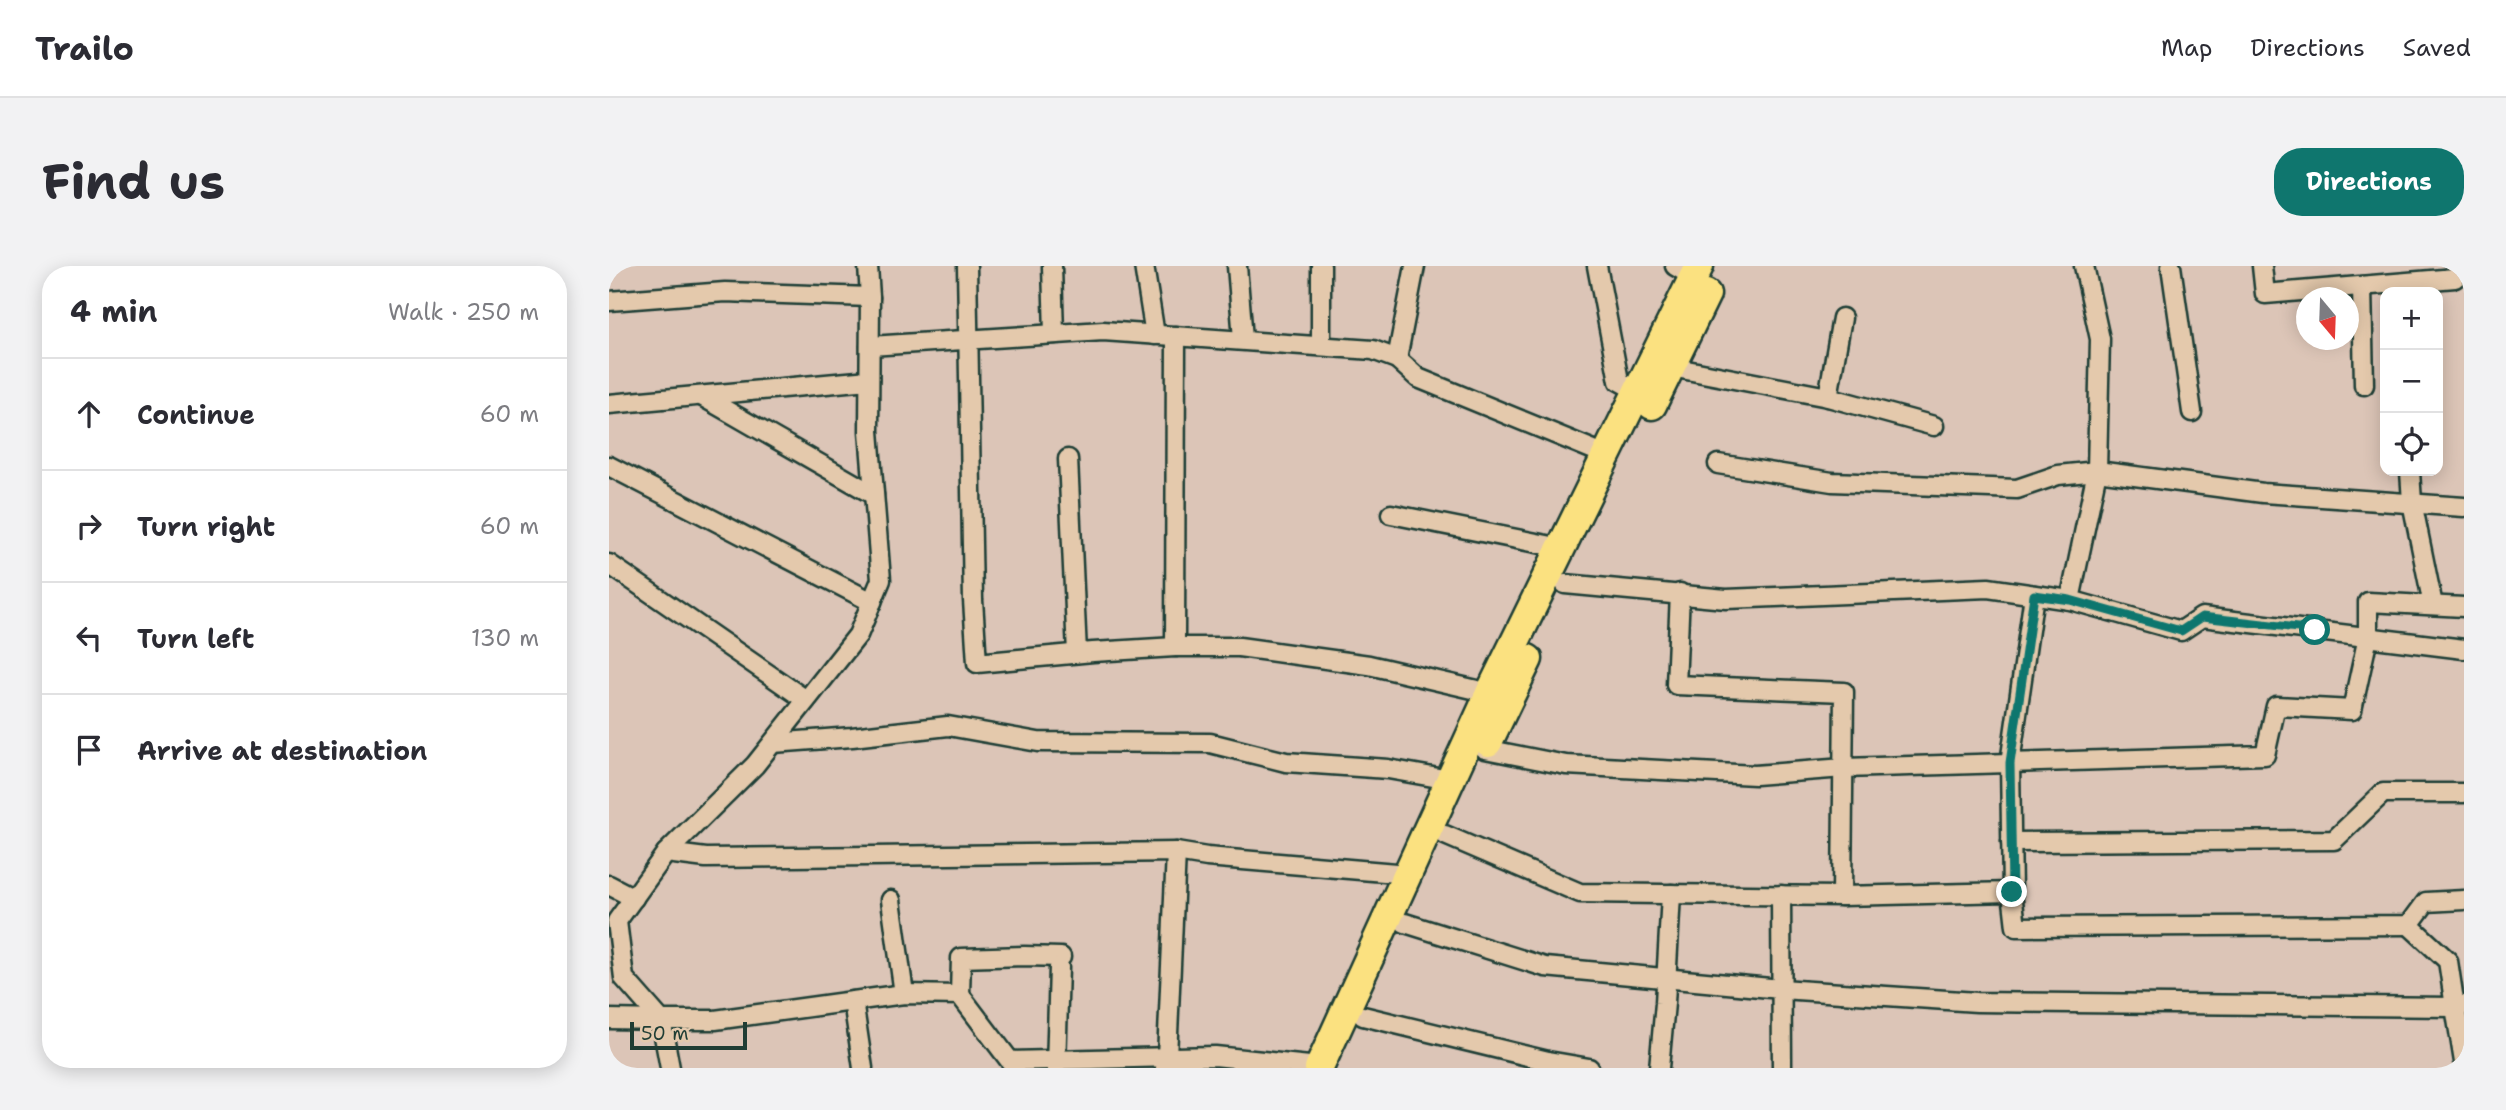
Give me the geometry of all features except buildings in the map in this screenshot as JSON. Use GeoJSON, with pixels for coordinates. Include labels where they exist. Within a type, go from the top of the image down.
{"type":"FeatureCollection","features":[{"type":"Feature","properties":{"kind":"highway"},"geometry":{"type":"LineString","coordinates":[[1354,1012],[1408,874],[1437,832],[1485,748],[1565,584],[1614,460],[1637,391],[1700,272]]}},
{"type":"Feature","properties":{"kind":"highway"},"geometry":{"type":"LineString","coordinates":[[1325,1068],[1405,923],[1437,832],[1450,780],[1490,693],[1562,548],[1671,367],[1700,272]]}},
{"type":"Feature","properties":{"kind":"street"},"geometry":{"type":"LineString","coordinates":[[670,1068],[661,1020],[624,978],[617,921],[666,853],[755,765],[858,635],[881,580],[869,431],[868,266]]}},
{"type":"Feature","properties":{"kind":"street"},"geometry":{"type":"LineString","coordinates":[[967,266],[977,663],[1175,647],[1239,647],[1369,665],[1490,693]]}},
{"type":"Feature","properties":{"kind":"street"},"geometry":{"type":"LineString","coordinates":[[1052,266],[1054,334]]}},
{"type":"Feature","properties":{"kind":"street"},"geometry":{"type":"LineString","coordinates":[[1144,266],[1155,335]]}},
{"type":"Feature","properties":{"kind":"street"},"geometry":{"type":"LineString","coordinates":[[1237,266],[1243,339]]}},
{"type":"Feature","properties":{"kind":"street"},"geometry":{"type":"LineString","coordinates":[[1321,266],[1321,346]]}},
{"type":"Feature","properties":{"kind":"street"},"geometry":{"type":"LineString","coordinates":[[1397,359],[1415,266]]}},
{"type":"Feature","properties":{"kind":"street"},"geometry":{"type":"LineString","coordinates":[[1597,266],[1619,381],[1637,391]]}},
{"type":"Feature","properties":{"kind":"street"},"geometry":{"type":"LineString","coordinates":[[2070,600],[2097,471],[2100,340],[2084,266]]}},
{"type":"Feature","properties":{"kind":"street"},"geometry":{"type":"LineString","coordinates":[[2171,266],[2192,412]]}},
{"type":"Feature","properties":{"kind":"street"},"geometry":{"type":"LineString","coordinates":[[2262,266],[2265,294],[2455,278]]}},
{"type":"Feature","properties":{"kind":"street"},"geometry":{"type":"LineString","coordinates":[[2362,286],[2364,385]]}},
{"type":"Feature","properties":{"kind":"street"},"geometry":{"type":"LineString","coordinates":[[609,301],[725,292],[870,297]]}},
{"type":"Feature","properties":{"kind":"street"},"geometry":{"type":"LineString","coordinates":[[1828,397],[1842,318]]}},
{"type":"Feature","properties":{"kind":"street"},"geometry":{"type":"LineString","coordinates":[[870,346],[1104,331],[1373,349],[1397,359],[1418,378],[1614,460]]}},
{"type":"Feature","properties":{"kind":"street"},"geometry":{"type":"LineString","coordinates":[[1175,647],[1176,336]]}},
{"type":"Feature","properties":{"kind":"street"},"geometry":{"type":"LineString","coordinates":[[1671,367],[1828,397],[1934,426]]}},
{"type":"Feature","properties":{"kind":"street"},"geometry":{"type":"LineString","coordinates":[[609,404],[869,380]]}},
{"type":"Feature","properties":{"kind":"street"},"geometry":{"type":"LineString","coordinates":[[703,397],[874,495]]}},
{"type":"Feature","properties":{"kind":"street"},"geometry":{"type":"LineString","coordinates":[[1068,459],[1077,653]]}},
{"type":"Feature","properties":{"kind":"street"},"geometry":{"type":"LineString","coordinates":[[1718,464],[1832,482],[2017,489],[2058,475],[2097,471],[2263,493],[2464,507]]}},
{"type":"Feature","properties":{"kind":"street"},"geometry":{"type":"LineString","coordinates":[[609,466],[872,602]]}},
{"type":"Feature","properties":{"kind":"street"},"geometry":{"type":"LineString","coordinates":[[2410,476],[2412,502],[2433,605]]}},
{"type":"Feature","properties":{"kind":"street"},"geometry":{"type":"LineString","coordinates":[[1391,514],[1562,548]]}},
{"type":"Feature","properties":{"kind":"street"},"geometry":{"type":"LineString","coordinates":[[609,564],[806,700]]}},
{"type":"Feature","properties":{"kind":"street"},"geometry":{"type":"LineString","coordinates":[[1565,584],[1726,599],[1988,588],[2070,600],[2181,631],[2202,617],[2464,649]]}},
{"type":"Feature","properties":{"kind":"street"},"geometry":{"type":"LineString","coordinates":[[1680,593],[1677,685],[1845,692],[1842,896]]}},
{"type":"Feature","properties":{"kind":"street"},"geometry":{"type":"LineString","coordinates":[[2034,595],[2010,763],[2012,892],[2016,927],[2409,925],[2448,961],[2459,1006],[2464,1062]]}},
{"type":"Feature","properties":{"kind":"street"},"geometry":{"type":"LineString","coordinates":[[1485,748],[1566,765],[1755,775],[1844,768],[2265,755],[2276,706],[2352,710],[2368,637],[2368,602],[2464,607]]}},
{"type":"Feature","properties":{"kind":"street"},"geometry":{"type":"LineString","coordinates":[[773,743],[948,726],[1038,742],[1210,743],[1286,762],[1388,769],[1450,780]]}},
{"type":"Feature","properties":{"kind":"street"},"geometry":{"type":"LineString","coordinates":[[2011,842],[2333,840],[2383,793],[2464,793]]}},
{"type":"Feature","properties":{"kind":"street"},"geometry":{"type":"LineString","coordinates":[[1437,832],[1580,893],[1842,896],[2012,892]]}},
{"type":"Feature","properties":{"kind":"street"},"geometry":{"type":"LineString","coordinates":[[666,853],[706,858],[1176,852],[1408,874]]}},
{"type":"Feature","properties":{"kind":"street"},"geometry":{"type":"LineString","coordinates":[[1166,1063],[1176,852]]}},
{"type":"Feature","properties":{"kind":"street"},"geometry":{"type":"LineString","coordinates":[[609,885],[634,898]]}},
{"type":"Feature","properties":{"kind":"street"},"geometry":{"type":"LineString","coordinates":[[1659,1068],[1671,894]]}},
{"type":"Feature","properties":{"kind":"street"},"geometry":{"type":"LineString","coordinates":[[1781,895],[1782,1068]]}},
{"type":"Feature","properties":{"kind":"street"},"geometry":{"type":"LineString","coordinates":[[891,900],[904,994]]}},
{"type":"Feature","properties":{"kind":"street"},"geometry":{"type":"LineString","coordinates":[[2409,925],[2426,902],[2464,900]]}},
{"type":"Feature","properties":{"kind":"street"},"geometry":{"type":"LineString","coordinates":[[1405,923],[1545,967],[1781,989],[1977,1002],[2459,1006]]}},
{"type":"Feature","properties":{"kind":"street"},"geometry":{"type":"LineString","coordinates":[[1056,1064],[1060,962],[1024,956],[961,958],[960,995],[1010,1061],[1056,1064],[1166,1063],[1215,1056],[1325,1068]]}},
{"type":"Feature","properties":{"kind":"street"},"geometry":{"type":"LineString","coordinates":[[609,1019],[715,1020],[904,994],[960,995]]}},
{"type":"Feature","properties":{"kind":"street"},"geometry":{"type":"LineString","coordinates":[[853,1001],[863,1068]]}},
{"type":"Feature","properties":{"kind":"street"},"geometry":{"type":"LineString","coordinates":[[1354,1012],[1548,1061],[1588,1068]]}},
{"type":"Feature","properties":{"kind":"route"},"geometry":{"type":"LineString","coordinates":[[2012,892],[2010,763],[2034,595],[2070,600],[2181,631],[2202,617],[2315,630]]}}]}
